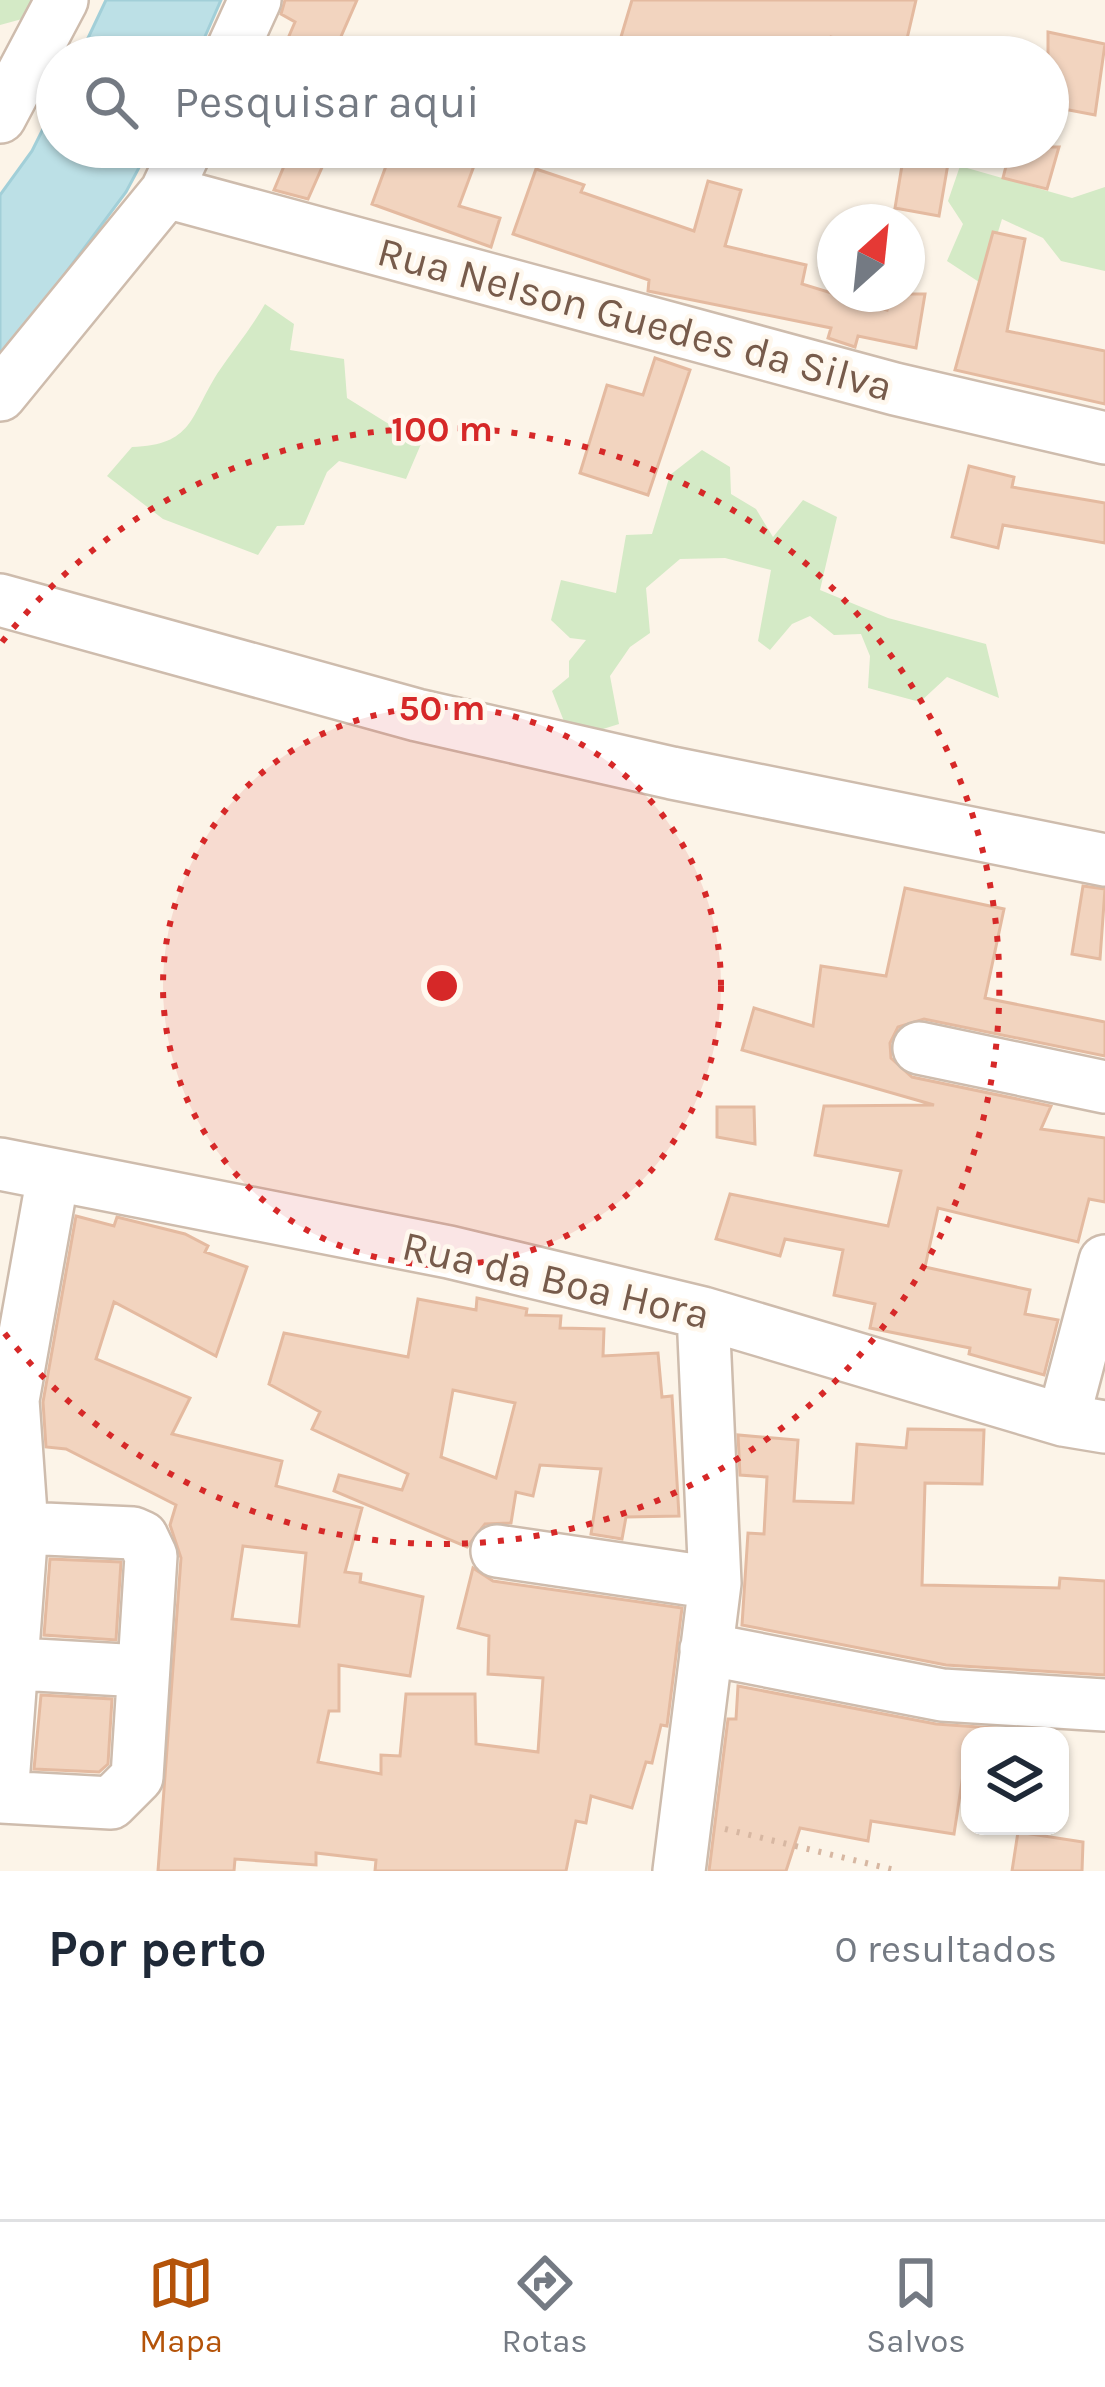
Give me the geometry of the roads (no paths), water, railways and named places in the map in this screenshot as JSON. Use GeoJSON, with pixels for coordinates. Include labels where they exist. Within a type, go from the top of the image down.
{"type":"FeatureCollection","features":[{"type":"Feature","properties":{"kind":"street"},"geometry":{"type":"LineString","coordinates":[[43,36],[62,0]]}},
{"type":"Feature","properties":{"kind":"street"},"geometry":{"type":"LineString","coordinates":[[239,36],[255,0]]}},
{"type":"Feature","properties":{"kind":"street"},"geometry":{"type":"LineString","coordinates":[[0,117],[36,49]]}},
{"type":"Feature","properties":{"kind":"street"},"geometry":{"type":"LineString","coordinates":[[0,395],[177,170]]}},
{"type":"Feature","properties":{"kind":"street","name":"Rua Nelson Guedes da Silva"},"geometry":{"type":"LineString","coordinates":[[177,170],[895,389],[1105,439]]}},
{"type":"Feature","properties":{"kind":"street"},"geometry":{"type":"LineString","coordinates":[[0,600],[417,715],[672,773],[1105,860]]}},
{"type":"Feature","properties":{"kind":"street"},"geometry":{"type":"LineString","coordinates":[[919,1048],[1105,1087]]}},
{"type":"Feature","properties":{"kind":"street","name":"Rua da Boa Hora"},"geometry":{"type":"LineString","coordinates":[[0,1164],[449,1252],[703,1313],[1084,1424]]}},
{"type":"Feature","properties":{"kind":"street"},"geometry":{"type":"LineString","coordinates":[[11,1528],[133,1533],[142,1537],[151,1556],[137,1777],[111,1802],[1,1797],[11,1528],[6,1400],[53,1176]]}},
{"type":"Feature","properties":{"kind":"street"},"geometry":{"type":"LineString","coordinates":[[1084,1424],[1105,1261]]}},
{"type":"Feature","properties":{"kind":"street"},"geometry":{"type":"LineString","coordinates":[[679,1871],[716,1583],[703,1313]]}},
{"type":"Feature","properties":{"kind":"street"},"geometry":{"type":"LineString","coordinates":[[497,1551],[716,1583]]}},
{"type":"Feature","properties":{"kind":"street"},"geometry":{"type":"LineString","coordinates":[[706,1649],[941,1695],[1105,1705]]}},
{"type":"Feature","properties":{"kind":"street"},"geometry":{"type":"LineString","coordinates":[[6,1663],[141,1671]]}},
{"type":"Feature","properties":{"kind":"water"},"geometry":{"type":"Polygon","coordinates":[[[106,0],[221,0],[205,36],[89,36],[106,0]]]}},
{"type":"Feature","properties":{"kind":"water"},"geometry":{"type":"Polygon","coordinates":[[[36,143],[36,168],[139,168],[126,192],[0,361],[0,195],[36,143]]]}}]}
